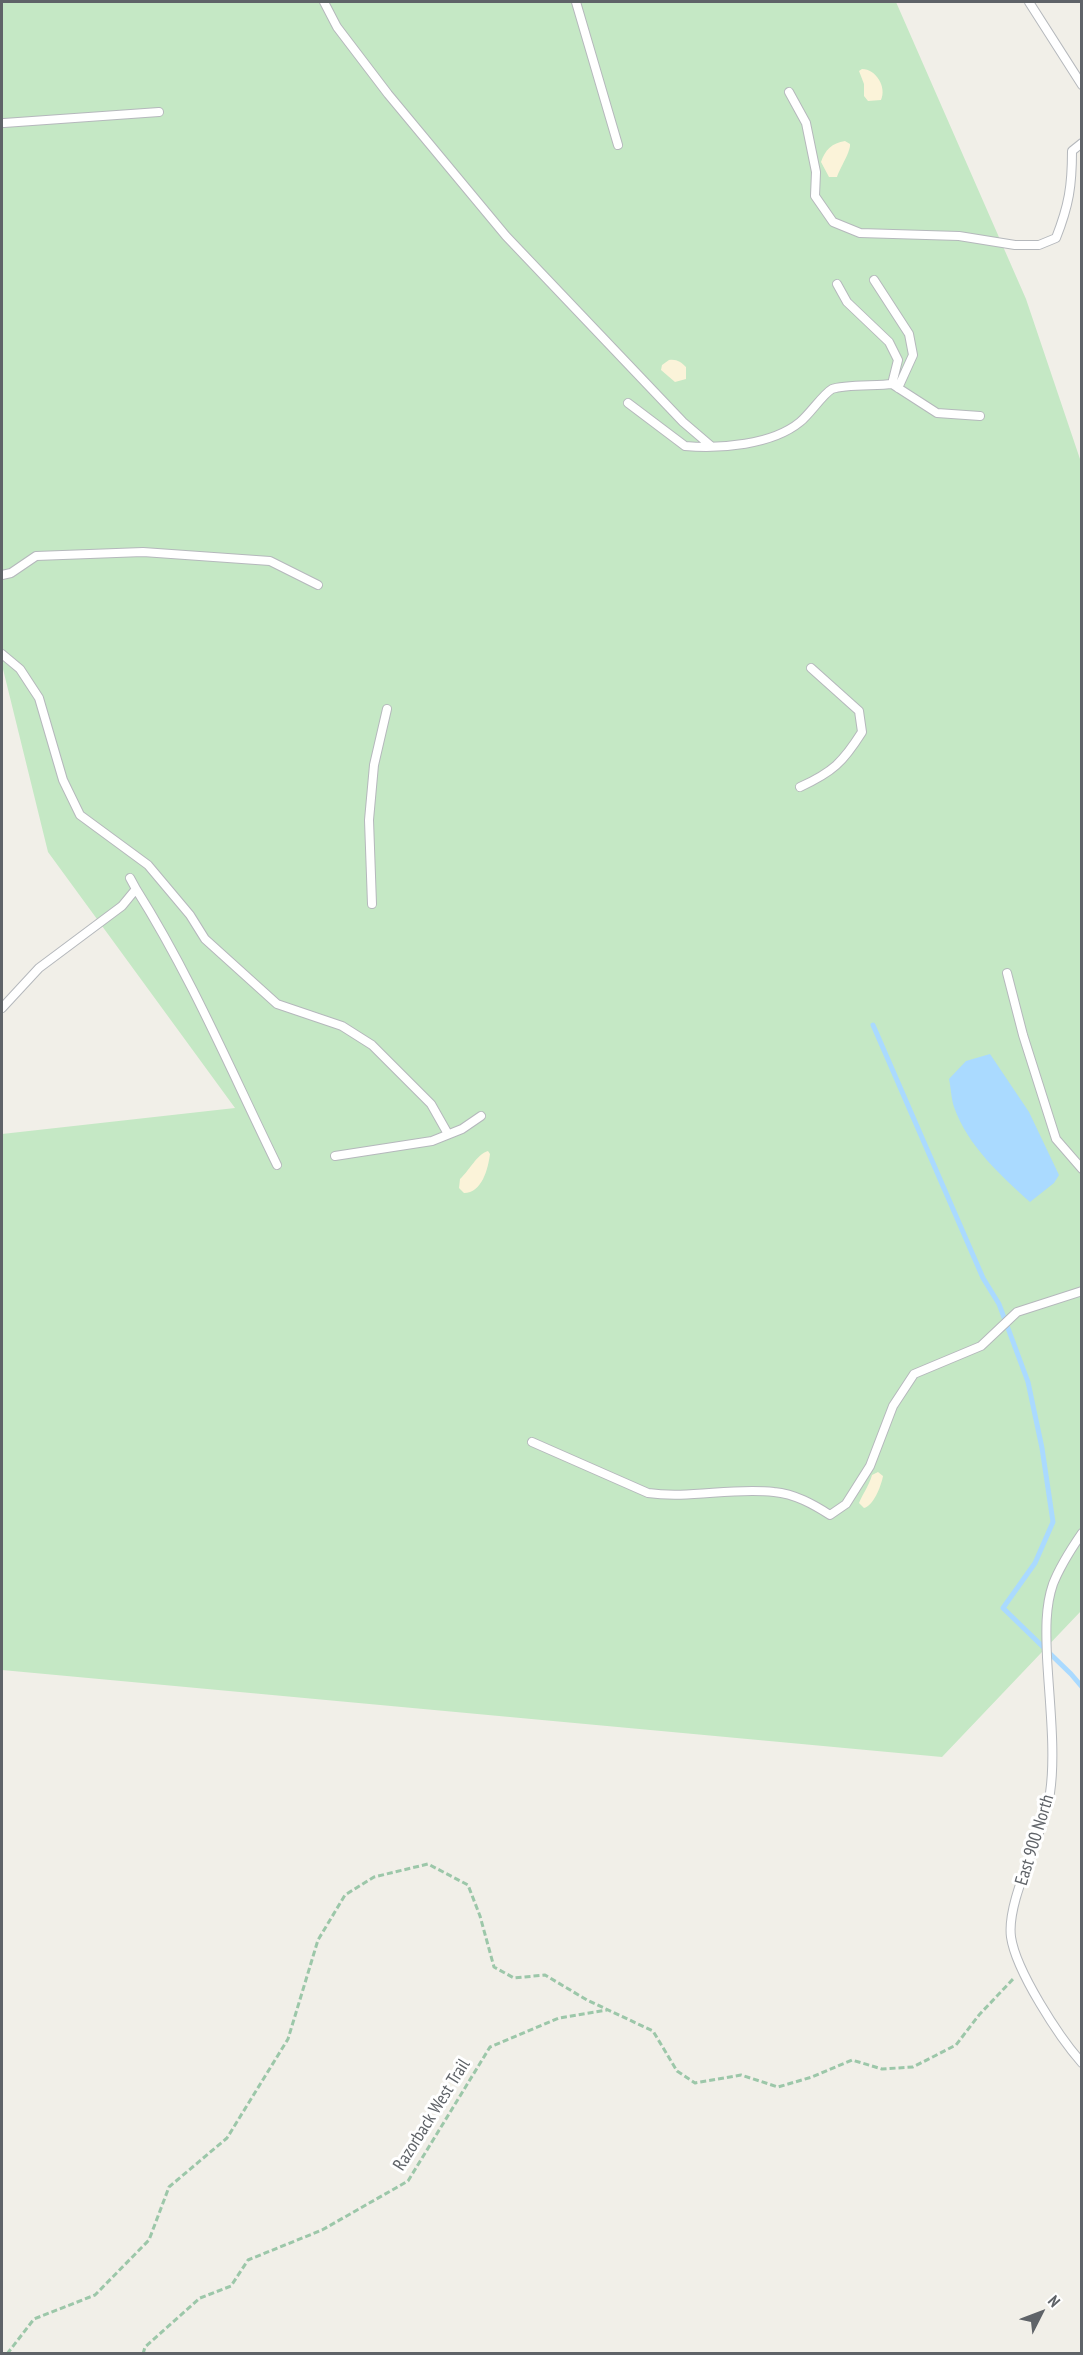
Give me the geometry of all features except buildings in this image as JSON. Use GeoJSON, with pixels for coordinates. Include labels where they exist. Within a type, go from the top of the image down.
{"type":"FeatureCollection","features":[{"type":"Feature","properties":{"kind":"lane"},"geometry":{"type":"LineString","coordinates":[[324,2],[337,27],[388,94],[506,236],[666,405],[711,446]]}},
{"type":"Feature","properties":{"kind":"lane"},"geometry":{"type":"LineString","coordinates":[[576,2],[618,145]]}},
{"type":"Feature","properties":{"kind":"lane"},"geometry":{"type":"LineString","coordinates":[[1029,2],[1082,85]]}},
{"type":"Feature","properties":{"kind":"lane"},"geometry":{"type":"LineString","coordinates":[[789,92],[806,123],[816,172],[815,196],[833,222],[860,233],[958,236],[1015,245],[1038,245],[1056,238],[1072,190],[1072,151],[1082,142]]}},
{"type":"Feature","properties":{"kind":"lane"},"geometry":{"type":"LineString","coordinates":[[4,123],[159,112]]}},
{"type":"Feature","properties":{"kind":"lane"},"geometry":{"type":"LineString","coordinates":[[874,280],[909,334],[913,355],[895,386]]}},
{"type":"Feature","properties":{"kind":"lane"},"geometry":{"type":"LineString","coordinates":[[837,284],[847,302],[889,342],[898,360],[895,386]]}},
{"type":"Feature","properties":{"kind":"lane"},"geometry":{"type":"LineString","coordinates":[[628,403],[685,446],[736,444],[770,438],[798,424],[830,390],[843,386],[895,386],[937,413],[980,416]]}},
{"type":"Feature","properties":{"kind":"lane"},"geometry":{"type":"LineString","coordinates":[[2,575],[11,573],[36,556],[142,552],[270,561],[318,585]]}},
{"type":"Feature","properties":{"kind":"lane"},"geometry":{"type":"LineString","coordinates":[[2,654],[20,669],[39,698],[63,780],[80,815],[148,865],[190,915],[205,939],[277,1004],[342,1026],[372,1045],[431,1104],[448,1134]]}},
{"type":"Feature","properties":{"kind":"lane"},"geometry":{"type":"LineString","coordinates":[[801,787],[826,775],[848,755],[862,732],[859,711],[811,668]]}},
{"type":"Feature","properties":{"kind":"lane"},"geometry":{"type":"LineString","coordinates":[[372,904],[369,820],[374,765],[387,709]]}},
{"type":"Feature","properties":{"kind":"lane"},"geometry":{"type":"LineString","coordinates":[[130,878],[157,921],[277,1165]]}},
{"type":"Feature","properties":{"kind":"lane"},"geometry":{"type":"LineString","coordinates":[[2,1008],[39,968],[122,906],[136,889]]}},
{"type":"Feature","properties":{"kind":"lane"},"geometry":{"type":"LineString","coordinates":[[1007,973],[1023,1035],[1056,1139],[1082,1169]]}},
{"type":"Feature","properties":{"kind":"lane"},"geometry":{"type":"LineString","coordinates":[[334,1156],[432,1141],[462,1129],[482,1116]]}},
{"type":"Feature","properties":{"kind":"lane"},"geometry":{"type":"LineString","coordinates":[[532,1442],[648,1493],[667,1496],[774,1492],[804,1501],[830,1515],[846,1504],[870,1466],[893,1406],[914,1374],[981,1346],[1017,1312],[1082,1291]]}},
{"type":"Feature","properties":{"kind":"lane","name":"East 900 North"},"geometry":{"type":"LineString","coordinates":[[1082,1533],[1053,1585],[1047,1607],[1051,1785],[1043,1826],[1013,1912],[1011,1935],[1021,1971],[1071,2051],[1082,2063]]}},
{"type":"Feature","properties":{"kind":"path"},"geometry":{"type":"LineString","coordinates":[[7,2354],[34,2319],[95,2295],[149,2240],[170,2187],[227,2138],[288,2039],[318,1940],[345,1895],[374,1876],[428,1864],[468,1885],[480,1916],[494,1967],[514,1978],[545,1975],[587,2000],[653,2031],[677,2070],[695,2083],[741,2075],[778,2087],[812,2077],[852,2060],[882,2069],[913,2067],[956,2045],[979,2015],[1021,1971]]}},
{"type":"Feature","properties":{"kind":"path","name":"Razorback West Trail"},"geometry":{"type":"LineString","coordinates":[[143,2354],[146,2347],[200,2298],[231,2286],[248,2260],[322,2230],[408,2181],[490,2047],[560,2019],[607,2010]]}},
{"type":"Feature","properties":{"kind":"green space"},"geometry":{"type":"Polygon","coordinates":[[[2,2],[896,2],[1026,299],[1081,462],[1081,1611],[942,1757],[2,1670],[2,1134],[235,1108],[48,852],[2,665],[2,2]]]}},
{"type":"Feature","properties":{"kind":"sand"},"geometry":{"type":"Polygon","coordinates":[[[862,69],[876,75],[883,90],[881,100],[868,101],[864,96],[864,84],[859,71],[862,69]]]}},
{"type":"Feature","properties":{"kind":"sand"},"geometry":{"type":"Polygon","coordinates":[[[845,141],[850,144],[847,155],[837,177],[829,177],[821,162],[833,145],[845,141]]]}},
{"type":"Feature","properties":{"kind":"sand"},"geometry":{"type":"Polygon","coordinates":[[[669,360],[679,361],[686,367],[686,379],[675,382],[661,370],[662,365],[669,360]]]}},
{"type":"Feature","properties":{"kind":"sand"},"geometry":{"type":"Polygon","coordinates":[[[488,1151],[490,1154],[486,1173],[480,1185],[464,1193],[459,1188],[460,1179],[477,1159],[488,1151]]]}},
{"type":"Feature","properties":{"kind":"sand"},"geometry":{"type":"Polygon","coordinates":[[[878,1472],[883,1476],[878,1490],[870,1504],[864,1508],[859,1503],[872,1475],[878,1472]]]}},
{"type":"Feature","properties":{"kind":"water"},"geometry":{"type":"Polygon","coordinates":[[[990,1054],[1029,1112],[1059,1175],[1054,1183],[1030,1202],[996,1170],[976,1147],[960,1121],[953,1104],[949,1079],[966,1061],[990,1054]]]}},
{"type":"Feature","properties":{"kind":"waterway"},"geometry":{"type":"LineString","coordinates":[[873,1025],[983,1278],[999,1304],[1028,1382],[1042,1448],[1053,1522],[1035,1563],[1003,1608],[1082,1687]]}}]}
